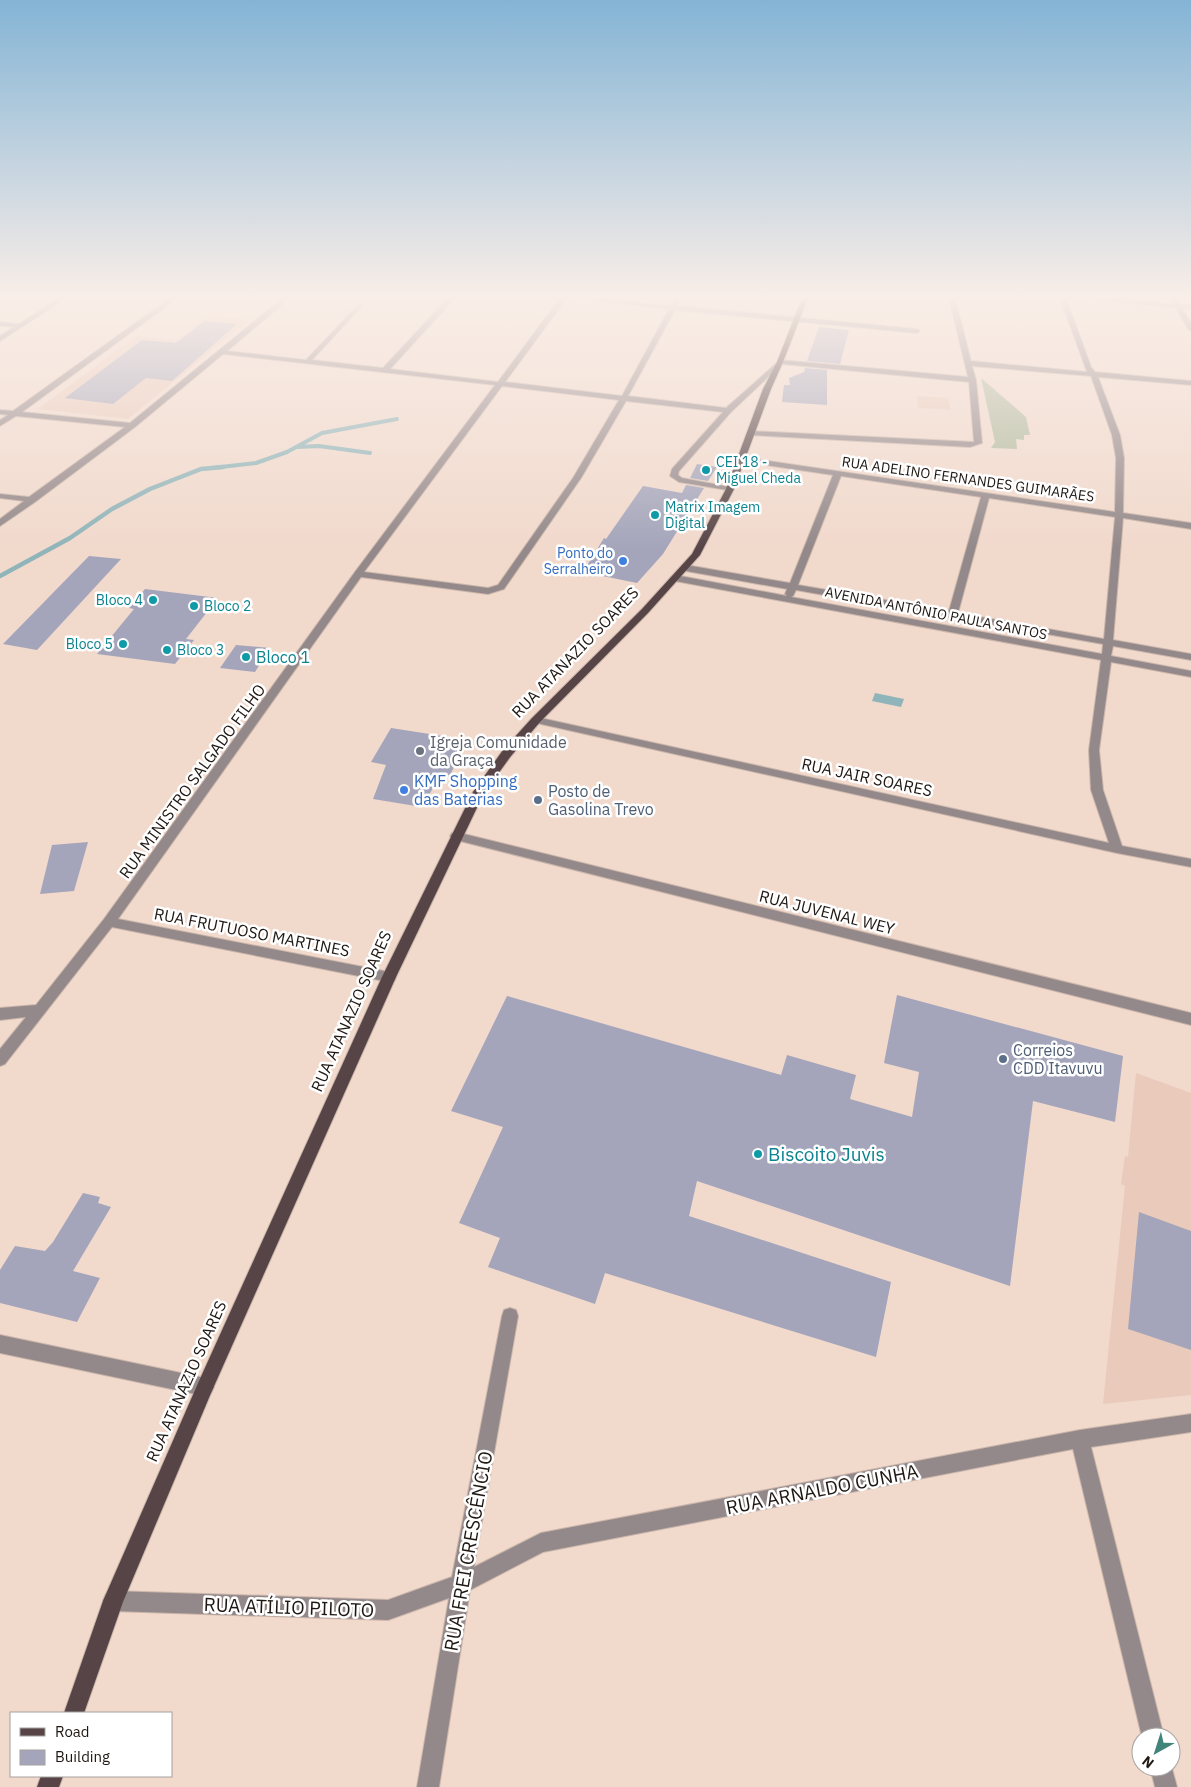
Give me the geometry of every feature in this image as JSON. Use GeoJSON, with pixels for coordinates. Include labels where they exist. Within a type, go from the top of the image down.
{"type":"FeatureCollection","features":[{"type":"Feature","properties":{"kind":"main road","name":"RUA ATANAZIO SOARES"},"geometry":{"type":"LineString","coordinates":[[74,1712],[113,1601],[205,1387],[389,977],[479,792],[507,753],[536,720],[686,568],[702,547],[730,489],[771,381]]}},
{"type":"Feature","properties":{"kind":"street"},"geometry":{"type":"LineString","coordinates":[[0,424],[58,381]]}},
{"type":"Feature","properties":{"kind":"street"},"geometry":{"type":"LineString","coordinates":[[0,523],[132,425],[186,381]]}},
{"type":"Feature","properties":{"kind":"street"},"geometry":{"type":"LineString","coordinates":[[477,381],[728,410]]}},
{"type":"Feature","properties":{"kind":"street","name":"RUA MINISTRO SALGADO FILHO"},"geometry":{"type":"LineString","coordinates":[[0,1060],[109,922],[358,574],[502,381]]}},
{"type":"Feature","properties":{"kind":"street"},"geometry":{"type":"LineString","coordinates":[[358,574],[488,591],[501,587],[577,478],[633,381]]}},
{"type":"Feature","properties":{"kind":"street"},"geometry":{"type":"LineString","coordinates":[[730,489],[679,480],[674,476],[675,471],[728,410],[758,381]]}},
{"type":"Feature","properties":{"kind":"street"},"geometry":{"type":"LineString","coordinates":[[751,433],[970,445],[978,443],[972,381]]}},
{"type":"Feature","properties":{"kind":"street"},"geometry":{"type":"LineString","coordinates":[[1096,381],[1116,436],[1120,458],[1119,516],[1107,659],[1094,750],[1097,790],[1117,849]]}},
{"type":"Feature","properties":{"kind":"street"},"geometry":{"type":"LineString","coordinates":[[1172,381],[1191,383]]}},
{"type":"Feature","properties":{"kind":"street"},"geometry":{"type":"LineString","coordinates":[[752,387],[767,389]]}},
{"type":"Feature","properties":{"kind":"street"},"geometry":{"type":"LineString","coordinates":[[0,412],[132,425]]}},
{"type":"Feature","properties":{"kind":"street","name":"RUA ADELINO FERNANDES GUIMARÃES"},"geometry":{"type":"LineString","coordinates":[[741,459],[1191,526]]}},
{"type":"Feature","properties":{"kind":"street"},"geometry":{"type":"LineString","coordinates":[[788,599],[838,474]]}},
{"type":"Feature","properties":{"kind":"street"},"geometry":{"type":"LineString","coordinates":[[0,496],[32,500]]}},
{"type":"Feature","properties":{"kind":"street"},"geometry":{"type":"LineString","coordinates":[[952,617],[985,496]]}},
{"type":"Feature","properties":{"kind":"street","name":"AVENIDA ANTÔNIO PAULA SANTOS"},"geometry":{"type":"LineString","coordinates":[[686,568],[952,617],[1191,657]]}},
{"type":"Feature","properties":{"kind":"street","name":"AVENIDA ANTÔNIO PAULA SANTOS"},"geometry":{"type":"LineString","coordinates":[[676,578],[1191,674]]}},
{"type":"Feature","properties":{"kind":"street","name":"RUA JAIR SOARES"},"geometry":{"type":"LineString","coordinates":[[536,720],[1117,849],[1191,863]]}},
{"type":"Feature","properties":{"kind":"street","name":"RUA JUVENAL WEY"},"geometry":{"type":"LineString","coordinates":[[456,836],[1191,1019]]}},
{"type":"Feature","properties":{"kind":"street","name":"RUA FRUTUOSO MARTINES"},"geometry":{"type":"LineString","coordinates":[[109,922],[389,977]]}},
{"type":"Feature","properties":{"kind":"street"},"geometry":{"type":"LineString","coordinates":[[0,1014],[38,1010]]}},
{"type":"Feature","properties":{"kind":"street","name":"RUA FREI CRESCÊNCIO"},"geometry":{"type":"LineString","coordinates":[[428,1787],[461,1584],[510,1316]]}},
{"type":"Feature","properties":{"kind":"street"},"geometry":{"type":"LineString","coordinates":[[0,1344],[205,1387]]}},
{"type":"Feature","properties":{"kind":"street","name":"RUA ARNALDO CUNHA"},"geometry":{"type":"LineString","coordinates":[[461,1584],[541,1543],[1080,1439],[1191,1423]]}},
{"type":"Feature","properties":{"kind":"street"},"geometry":{"type":"LineString","coordinates":[[1080,1439],[1151,1727]]}},
{"type":"Feature","properties":{"kind":"street","name":"RUA ATÍLIO PILOTO"},"geometry":{"type":"LineString","coordinates":[[113,1601],[388,1610],[461,1584]]}},
{"type":"Feature","properties":{"kind":"shaded area"},"geometry":{"type":"Polygon","coordinates":[[[75,381],[174,381],[128,419],[38,409],[75,381]]]}},
{"type":"Feature","properties":{"kind":"shaded area"},"geometry":{"type":"Polygon","coordinates":[[[917,396],[948,398],[951,410],[918,408],[917,396]]]}},
{"type":"Feature","properties":{"kind":"shaded area"},"geometry":{"type":"Polygon","coordinates":[[[1136,1073],[1191,1093],[1191,1395],[1103,1404],[1125,1186],[1121,1184],[1125,1156],[1128,1157],[1136,1073]]]}},
{"type":"Feature","properties":{"kind":"green space"},"geometry":{"type":"Polygon","coordinates":[[[982,381],[985,381],[1026,417],[1030,435],[1024,435],[1024,440],[1016,439],[1017,449],[991,448],[995,442],[982,381]]]}},
{"type":"Feature","properties":{"kind":"water"},"geometry":{"type":"Polygon","coordinates":[[[875,693],[904,699],[901,707],[872,701],[875,693]]]}},
{"type":"Feature","properties":{"kind":"building"},"geometry":{"type":"Polygon","coordinates":[[[87,381],[142,381],[113,404],[65,398],[87,381]]]}},
{"type":"Feature","properties":{"kind":"building"},"geometry":{"type":"Polygon","coordinates":[[[789,381],[827,381],[827,405],[782,402],[784,385],[790,385],[789,381]]]}},
{"type":"Feature","properties":{"kind":"building","name":"CEI 18 - Miguel Cheda"},"geometry":{"type":"Polygon","coordinates":[[[697,464],[717,467],[708,481],[690,478],[697,464]]]}},
{"type":"Feature","properties":{"kind":"building"},"geometry":{"type":"Polygon","coordinates":[[[686,485],[704,488],[663,554],[637,583],[583,572],[604,538],[606,539],[643,486],[682,493],[686,485]]]}},
{"type":"Feature","properties":{"kind":"building"},"geometry":{"type":"Polygon","coordinates":[[[89,556],[121,559],[37,650],[3,644],[89,556]]]}},
{"type":"Feature","properties":{"kind":"building"},"geometry":{"type":"Polygon","coordinates":[[[145,589],[218,598],[186,639],[194,640],[175,664],[97,654],[134,609],[129,608],[145,589]]]}},
{"type":"Feature","properties":{"kind":"building","name":"Bloco 1"},"geometry":{"type":"Polygon","coordinates":[[[236,645],[270,648],[255,672],[220,668],[236,645]]]}},
{"type":"Feature","properties":{"kind":"building","name":"Igreja Comunidade da Graça"},"geometry":{"type":"Polygon","coordinates":[[[391,728],[468,740],[450,775],[441,774],[422,807],[373,799],[386,765],[371,762],[391,728]]]}},
{"type":"Feature","properties":{"kind":"building"},"geometry":{"type":"Polygon","coordinates":[[[88,842],[74,891],[40,894],[52,845],[88,842]]]}},
{"type":"Feature","properties":{"kind":"building","name":"Biscoito Juvis"},"geometry":{"type":"Polygon","coordinates":[[[897,995],[1123,1056],[1115,1122],[1033,1101],[1010,1286],[697,1181],[689,1216],[891,1282],[876,1357],[605,1273],[595,1304],[488,1267],[500,1238],[459,1223],[503,1127],[451,1111],[507,996],[781,1075],[787,1055],[856,1075],[850,1099],[912,1117],[919,1072],[884,1063],[897,995]]]}},
{"type":"Feature","properties":{"kind":"building"},"geometry":{"type":"Polygon","coordinates":[[[83,1193],[100,1197],[98,1203],[111,1207],[73,1271],[100,1278],[77,1322],[0,1303],[0,1270],[15,1246],[45,1251],[53,1242],[83,1193]]]}},
{"type":"Feature","properties":{"kind":"building"},"geometry":{"type":"Polygon","coordinates":[[[1139,1212],[1191,1231],[1191,1350],[1128,1329],[1139,1212]]]}},
{"type":"Feature","properties":{"kind":"waterway"},"geometry":{"type":"LineString","coordinates":[[212,468],[256,463],[287,452],[322,433],[397,419]]}},
{"type":"Feature","properties":{"kind":"waterway"},"geometry":{"type":"LineString","coordinates":[[297,447],[319,446],[370,453]]}},
{"type":"Feature","properties":{"kind":"waterway"},"geometry":{"type":"LineString","coordinates":[[212,468],[223,467]]}},
{"type":"Feature","properties":{"kind":"waterway"},"geometry":{"type":"LineString","coordinates":[[0,576],[70,538],[112,509],[150,489],[201,469],[212,468]]}},
{"type":"Feature","properties":{"kind":"place","name":"CEI 18 - Miguel Cheda"},"geometry":{"type":"Point","coordinates":[706,470]}},
{"type":"Feature","properties":{"kind":"place","name":"Matrix Imagem Digital"},"geometry":{"type":"Point","coordinates":[655,515]}},
{"type":"Feature","properties":{"kind":"place","name":"Ponto do Serralheiro"},"geometry":{"type":"Point","coordinates":[623,561]}},
{"type":"Feature","properties":{"kind":"place","name":"Bloco 4"},"geometry":{"type":"Point","coordinates":[153,600]}},
{"type":"Feature","properties":{"kind":"place","name":"Bloco 2"},"geometry":{"type":"Point","coordinates":[194,606]}},
{"type":"Feature","properties":{"kind":"place","name":"Bloco 5"},"geometry":{"type":"Point","coordinates":[123,644]}},
{"type":"Feature","properties":{"kind":"place","name":"Bloco 3"},"geometry":{"type":"Point","coordinates":[167,650]}},
{"type":"Feature","properties":{"kind":"place","name":"Bloco 1"},"geometry":{"type":"Point","coordinates":[246,657]}},
{"type":"Feature","properties":{"kind":"place","name":"Igreja Comunidade da Graça"},"geometry":{"type":"Point","coordinates":[420,751]}},
{"type":"Feature","properties":{"kind":"place","name":"KMF Shopping das Baterias"},"geometry":{"type":"Point","coordinates":[404,790]}},
{"type":"Feature","properties":{"kind":"place","name":"Posto de Gasolina Trevo"},"geometry":{"type":"Point","coordinates":[538,800]}},
{"type":"Feature","properties":{"kind":"place","name":"Correios CDD Itavuvu"},"geometry":{"type":"Point","coordinates":[1003,1059]}},
{"type":"Feature","properties":{"kind":"place","name":"Biscoito Juvis"},"geometry":{"type":"Point","coordinates":[758,1154]}}]}
